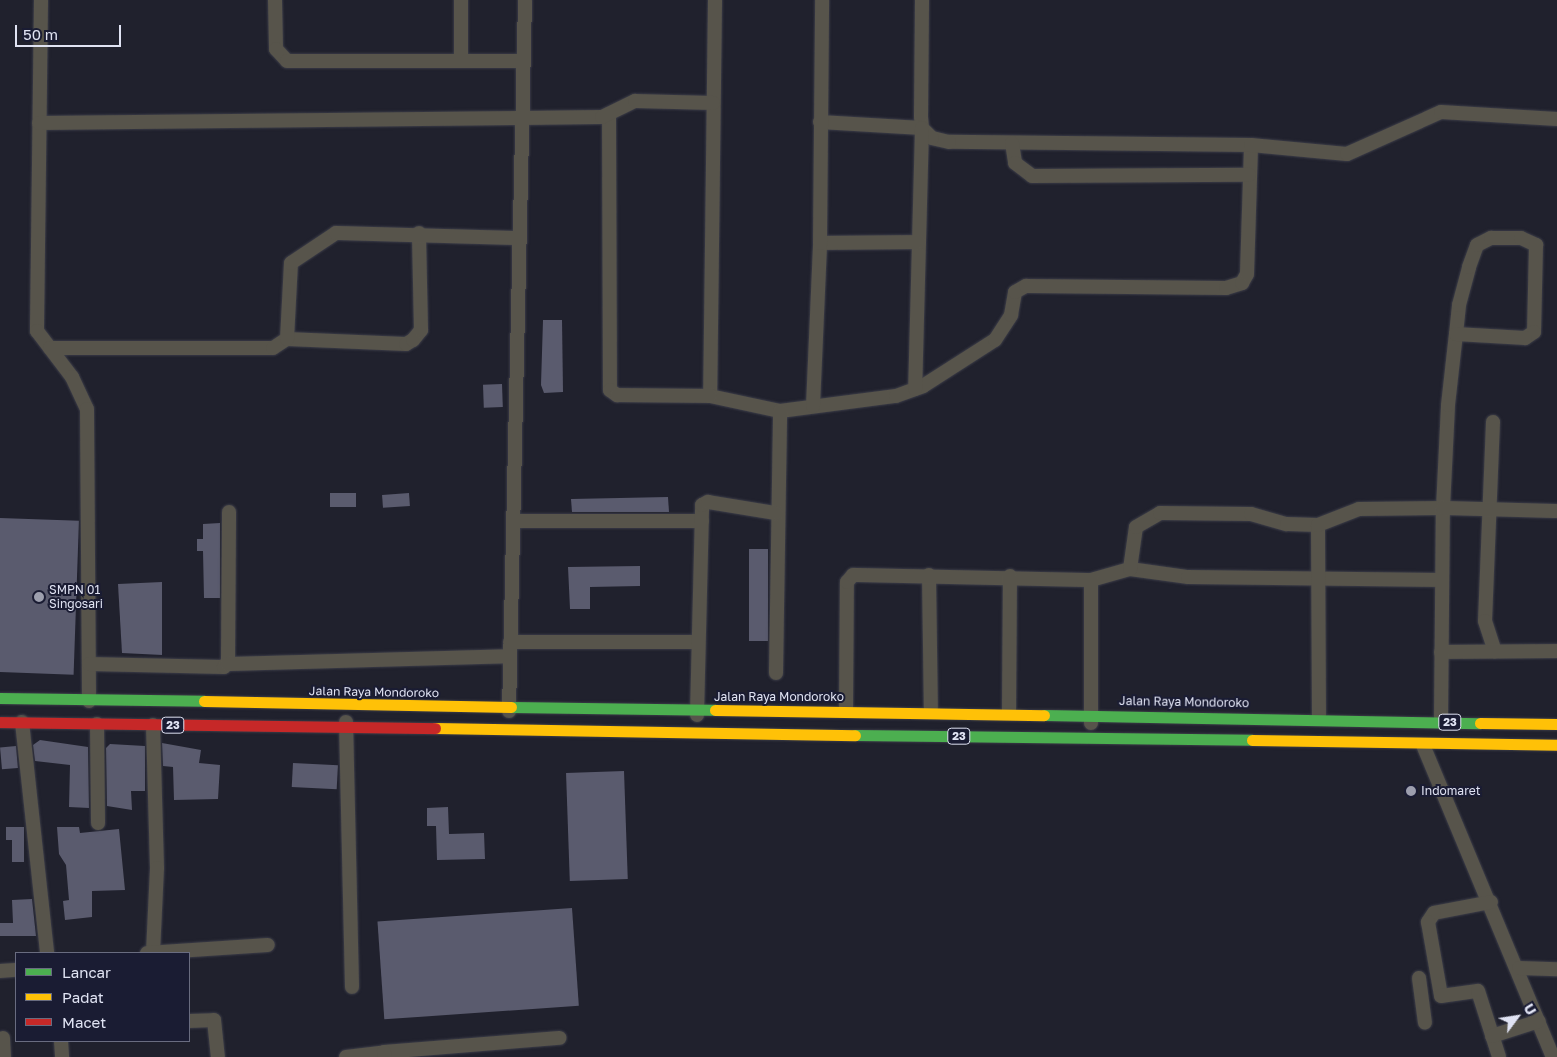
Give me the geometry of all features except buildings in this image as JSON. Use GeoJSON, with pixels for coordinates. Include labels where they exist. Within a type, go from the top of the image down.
{"type":"FeatureCollection","features":[{"type":"Feature","properties":{"kind":"highway","name":"Jalan Raya Mondoroko"},"geometry":{"type":"LineString","coordinates":[[0,698],[346,706],[828,710],[1342,718],[1557,724]]}},
{"type":"Feature","properties":{"kind":"highway"},"geometry":{"type":"LineString","coordinates":[[828,710],[828,735]]}},
{"type":"Feature","properties":{"kind":"highway"},"geometry":{"type":"LineString","coordinates":[[1342,718],[1343,742]]}},
{"type":"Feature","properties":{"kind":"highway","name":"23"},"geometry":{"type":"LineString","coordinates":[[0,722],[347,729],[1557,745]]}},
{"type":"Feature","properties":{"kind":"street"},"geometry":{"type":"LineString","coordinates":[[41,0],[37,331],[72,377],[87,409],[90,444],[88,701]]}},
{"type":"Feature","properties":{"kind":"street"},"geometry":{"type":"LineString","coordinates":[[275,0],[276,49],[286,60],[523,61]]}},
{"type":"Feature","properties":{"kind":"street"},"geometry":{"type":"LineString","coordinates":[[461,0],[461,61]]}},
{"type":"Feature","properties":{"kind":"street"},"geometry":{"type":"LineString","coordinates":[[508,731],[516,428],[517,238],[525,0]]}},
{"type":"Feature","properties":{"kind":"street"},"geometry":{"type":"LineString","coordinates":[[710,396],[714,0]]}},
{"type":"Feature","properties":{"kind":"street"},"geometry":{"type":"LineString","coordinates":[[813,406],[820,243],[822,0]]}},
{"type":"Feature","properties":{"kind":"street"},"geometry":{"type":"LineString","coordinates":[[915,389],[922,128],[922,0]]}},
{"type":"Feature","properties":{"kind":"street"},"geometry":{"type":"LineString","coordinates":[[40,123],[609,114],[635,101],[713,103]]}},
{"type":"Feature","properties":{"kind":"street"},"geometry":{"type":"LineString","coordinates":[[820,122],[922,128],[932,138],[949,142],[1251,145],[1358,153],[1441,112],[1557,119]]}},
{"type":"Feature","properties":{"kind":"street"},"geometry":{"type":"LineString","coordinates":[[609,114],[610,390],[616,395],[710,396],[780,411],[915,389],[940,379],[995,340],[1011,316],[1015,292],[1026,286],[1226,288],[1242,282],[1247,274],[1251,145]]}},
{"type":"Feature","properties":{"kind":"street"},"geometry":{"type":"LineString","coordinates":[[1012,142],[1015,163],[1032,176],[1249,175]]}},
{"type":"Feature","properties":{"kind":"street"},"geometry":{"type":"LineString","coordinates":[[287,339],[291,263],[297,256],[345,231],[517,238]]}},
{"type":"Feature","properties":{"kind":"street"},"geometry":{"type":"LineString","coordinates":[[50,348],[273,348],[287,339],[406,344],[413,340],[421,330],[419,233]]}},
{"type":"Feature","properties":{"kind":"street"},"geometry":{"type":"LineString","coordinates":[[1441,722],[1443,508],[1456,334],[1477,245],[1492,238],[1521,238],[1536,245],[1534,332],[1525,338],[1456,334]]}},
{"type":"Feature","properties":{"kind":"street"},"geometry":{"type":"LineString","coordinates":[[820,243],[919,242]]}},
{"type":"Feature","properties":{"kind":"street"},"geometry":{"type":"LineString","coordinates":[[776,673],[775,498],[780,411]]}},
{"type":"Feature","properties":{"kind":"street"},"geometry":{"type":"LineString","coordinates":[[1493,422],[1485,621],[1494,652]]}},
{"type":"Feature","properties":{"kind":"street"},"geometry":{"type":"LineString","coordinates":[[698,734],[698,642],[702,505],[708,502],[775,513]]}},
{"type":"Feature","properties":{"kind":"street"},"geometry":{"type":"LineString","coordinates":[[1130,569],[1136,527],[1160,513],[1251,514],[1287,524],[1318,525],[1359,508],[1557,511]]}},
{"type":"Feature","properties":{"kind":"street"},"geometry":{"type":"LineString","coordinates":[[226,664],[229,512]]}},
{"type":"Feature","properties":{"kind":"street"},"geometry":{"type":"LineString","coordinates":[[513,521],[702,521]]}},
{"type":"Feature","properties":{"kind":"street"},"geometry":{"type":"LineString","coordinates":[[1318,525],[1315,581],[1319,718]]}},
{"type":"Feature","properties":{"kind":"street"},"geometry":{"type":"LineString","coordinates":[[846,711],[847,582],[853,575],[1010,576],[1092,580],[1130,569],[1188,577],[1315,581],[1442,580]]}},
{"type":"Feature","properties":{"kind":"street"},"geometry":{"type":"LineString","coordinates":[[929,575],[931,712]]}},
{"type":"Feature","properties":{"kind":"street"},"geometry":{"type":"LineString","coordinates":[[1009,713],[1010,576]]}},
{"type":"Feature","properties":{"kind":"street"},"geometry":{"type":"LineString","coordinates":[[1091,738],[1092,580]]}},
{"type":"Feature","properties":{"kind":"street"},"geometry":{"type":"LineString","coordinates":[[89,664],[221,669],[226,664],[510,649],[698,642]]}},
{"type":"Feature","properties":{"kind":"street"},"geometry":{"type":"LineString","coordinates":[[1441,652],[1557,651]]}},
{"type":"Feature","properties":{"kind":"street"},"geometry":{"type":"LineString","coordinates":[[346,706],[352,987]]}},
{"type":"Feature","properties":{"kind":"street"},"geometry":{"type":"LineString","coordinates":[[22,722],[47,952]]}},
{"type":"Feature","properties":{"kind":"street"},"geometry":{"type":"LineString","coordinates":[[97,724],[98,823]]}},
{"type":"Feature","properties":{"kind":"street"},"geometry":{"type":"LineString","coordinates":[[150,952],[157,868],[152,724]]}},
{"type":"Feature","properties":{"kind":"street"},"geometry":{"type":"LineString","coordinates":[[1423,744],[1492,902],[1553,1057]]}},
{"type":"Feature","properties":{"kind":"street"},"geometry":{"type":"LineString","coordinates":[[1492,902],[1430,916],[1440,992],[1442,996],[1478,991],[1499,1057]]}},
{"type":"Feature","properties":{"kind":"street"},"geometry":{"type":"LineString","coordinates":[[165,952],[268,945]]}},
{"type":"Feature","properties":{"kind":"street"},"geometry":{"type":"LineString","coordinates":[[1519,968],[1557,969]]}},
{"type":"Feature","properties":{"kind":"street"},"geometry":{"type":"LineString","coordinates":[[0,971],[15,970]]}},
{"type":"Feature","properties":{"kind":"street"},"geometry":{"type":"LineString","coordinates":[[1418,978],[1425,1023]]}},
{"type":"Feature","properties":{"kind":"street"},"geometry":{"type":"LineString","coordinates":[[1422,996],[1440,992]]}},
{"type":"Feature","properties":{"kind":"street"},"geometry":{"type":"LineString","coordinates":[[190,1022],[214,1020],[218,1057]]}},
{"type":"Feature","properties":{"kind":"street"},"geometry":{"type":"LineString","coordinates":[[1492,1036],[1539,1022]]}},
{"type":"Feature","properties":{"kind":"street"},"geometry":{"type":"LineString","coordinates":[[4,1057],[6,1038]]}},
{"type":"Feature","properties":{"kind":"street"},"geometry":{"type":"LineString","coordinates":[[346,1057],[559,1038]]}},
{"type":"Feature","properties":{"kind":"street"},"geometry":{"type":"LineString","coordinates":[[61,1042],[62,1057]]}},
{"type":"Feature","properties":{"kind":"traffic: fast"},"geometry":{"type":"LineString","coordinates":[[0,698],[204,701]]}},
{"type":"Feature","properties":{"kind":"traffic: fast"},"geometry":{"type":"LineString","coordinates":[[511,707],[715,710]]}},
{"type":"Feature","properties":{"kind":"traffic: fast"},"geometry":{"type":"LineString","coordinates":[[1044,715],[1480,723]]}},
{"type":"Feature","properties":{"kind":"traffic: fast"},"geometry":{"type":"LineString","coordinates":[[855,735],[1252,740]]}},
{"type":"Feature","properties":{"kind":"traffic: slow"},"geometry":{"type":"LineString","coordinates":[[204,701],[511,707]]}},
{"type":"Feature","properties":{"kind":"traffic: slow"},"geometry":{"type":"LineString","coordinates":[[715,710],[1044,715]]}},
{"type":"Feature","properties":{"kind":"traffic: slow"},"geometry":{"type":"LineString","coordinates":[[1480,723],[1557,724]]}},
{"type":"Feature","properties":{"kind":"traffic: slow"},"geometry":{"type":"LineString","coordinates":[[435,728],[855,735]]}},
{"type":"Feature","properties":{"kind":"traffic: slow"},"geometry":{"type":"LineString","coordinates":[[1252,740],[1557,745]]}},
{"type":"Feature","properties":{"kind":"traffic: jam"},"geometry":{"type":"LineString","coordinates":[[0,722],[435,728]]}},
{"type":"Feature","properties":{"kind":"place","name":"SMPN 01 Singosari"},"geometry":{"type":"Point","coordinates":[39,597]}},
{"type":"Feature","properties":{"kind":"place","name":"Indomaret"},"geometry":{"type":"Point","coordinates":[1411,791]}}]}
